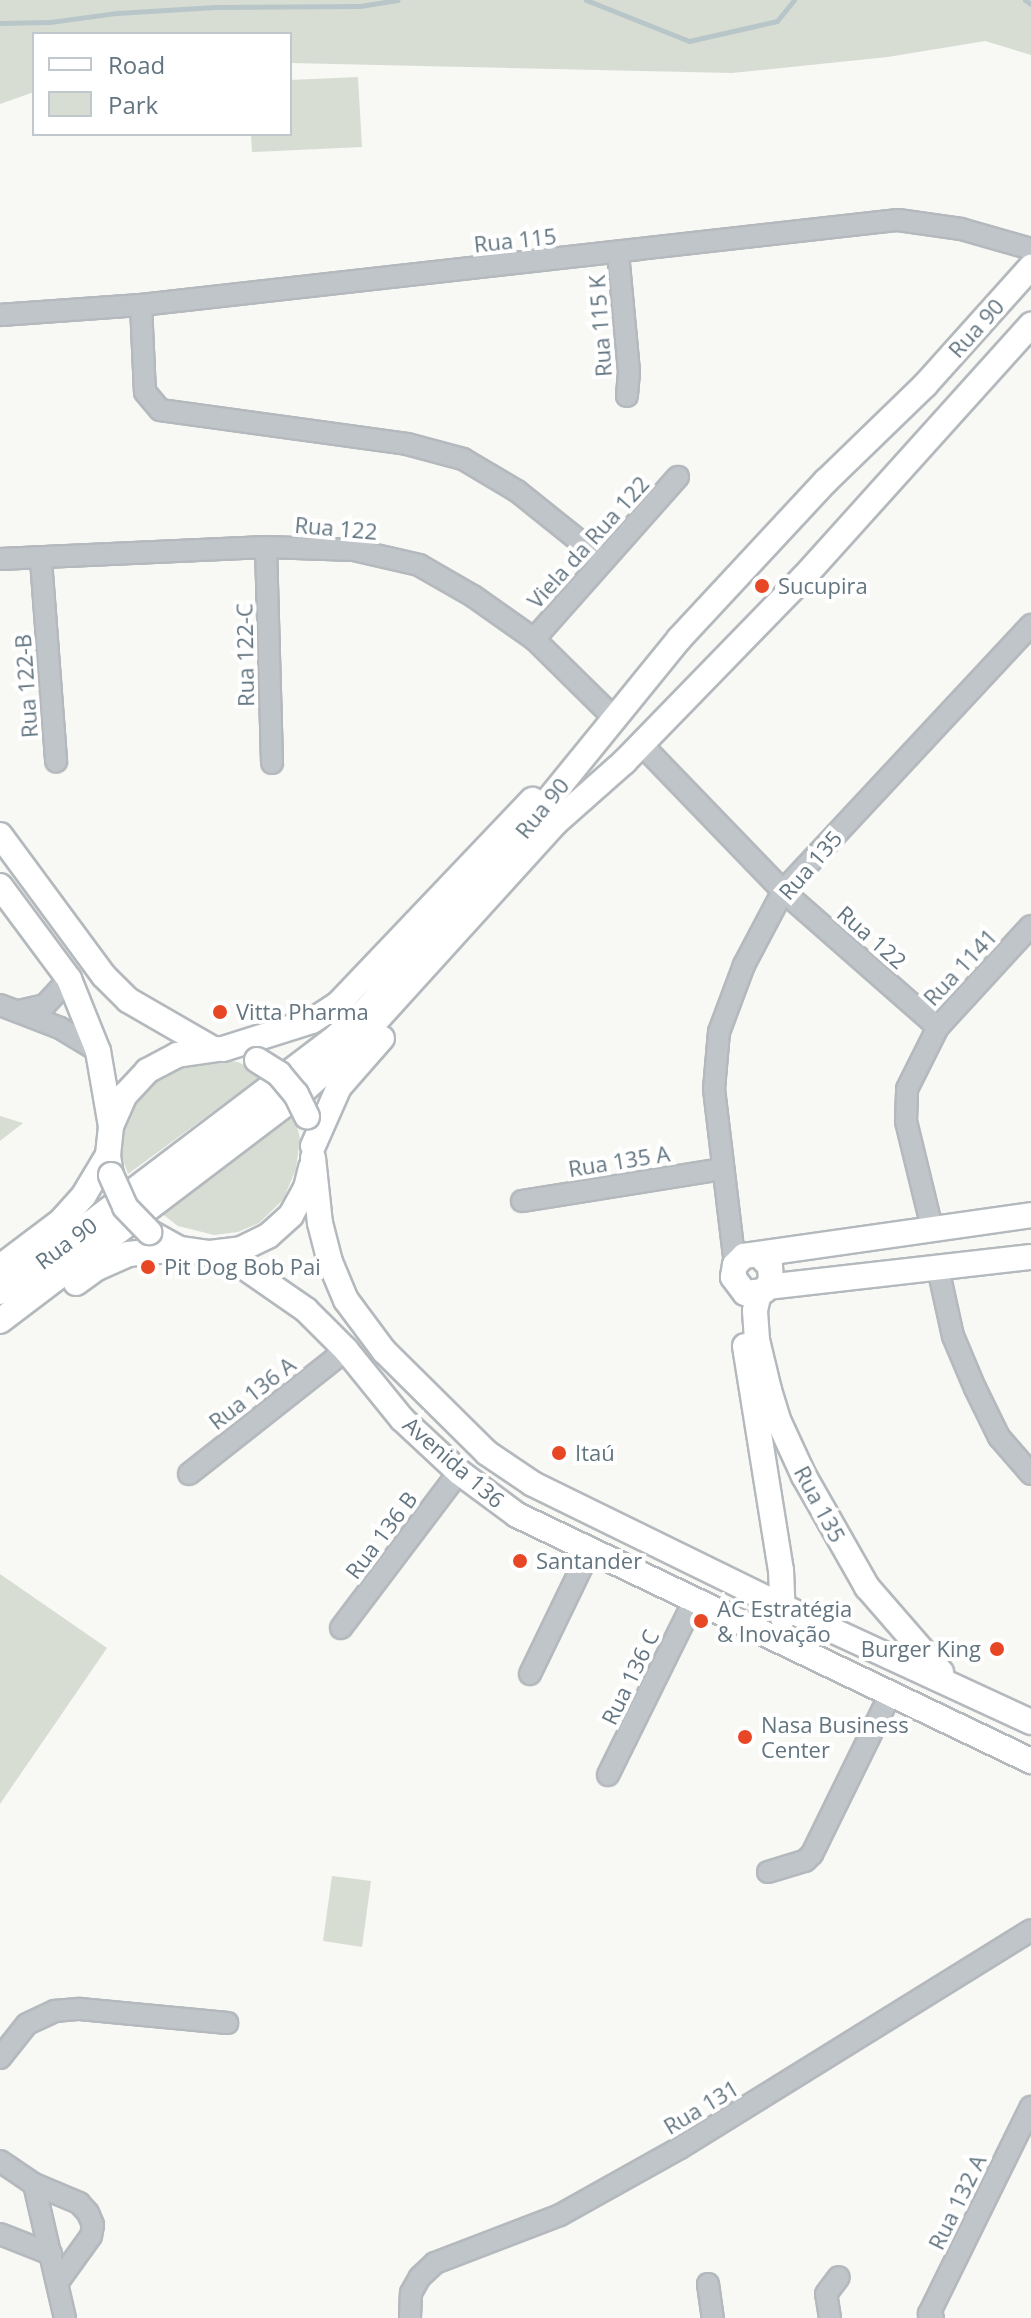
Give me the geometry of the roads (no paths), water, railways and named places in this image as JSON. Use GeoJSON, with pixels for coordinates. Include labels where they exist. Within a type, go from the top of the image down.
{"type":"FeatureCollection","features":[{"type":"Feature","properties":{"kind":"main road","name":"Rua 90"},"geometry":{"type":"LineString","coordinates":[[0,1292],[337,1036],[366,1010],[572,770],[613,717],[826,481],[887,425],[1031,267]]}},
{"type":"Feature","properties":{"kind":"main road","name":"Rua 90"},"geometry":{"type":"LineString","coordinates":[[0,1321],[304,1090],[343,1055],[378,1021],[554,824],[642,745],[803,578],[1031,325]]}},
{"type":"Feature","properties":{"kind":"main road"},"geometry":{"type":"LineString","coordinates":[[0,1340],[97,1268],[128,1254],[180,1249],[210,1253],[241,1249],[268,1236],[291,1215],[306,1188],[313,1152],[339,1087],[624,762]]}},
{"type":"Feature","properties":{"kind":"main road"},"geometry":{"type":"LineString","coordinates":[[111,1126],[125,1095],[147,1071],[177,1055],[217,1049],[312,1021],[338,1004],[521,808],[572,770]]}},
{"type":"Feature","properties":{"kind":"main road"},"geometry":{"type":"LineString","coordinates":[[0,835],[104,976],[120,992],[166,1024],[217,1049],[257,1060],[279,1074],[296,1094],[307,1117],[313,1152]]}},
{"type":"Feature","properties":{"kind":"main road"},"geometry":{"type":"LineString","coordinates":[[0,886],[69,979],[98,1051],[111,1126],[109,1165],[125,1207],[149,1232],[180,1249]]}},
{"type":"Feature","properties":{"kind":"main road","name":"Avenida 136"},"geometry":{"type":"LineString","coordinates":[[313,1152],[320,1223],[330,1262],[346,1300],[384,1351],[487,1453],[533,1484],[740,1587],[1031,1722]]}},
{"type":"Feature","properties":{"kind":"main road"},"geometry":{"type":"LineString","coordinates":[[0,1267],[60,1222],[109,1165]]}},
{"type":"Feature","properties":{"kind":"main road"},"geometry":{"type":"LineString","coordinates":[[752,1274],[932,1228],[1031,1215]]}},
{"type":"Feature","properties":{"kind":"main road","name":"Avenida 136"},"geometry":{"type":"LineString","coordinates":[[210,1253],[244,1267],[306,1310],[346,1350],[402,1419],[459,1472],[517,1515],[1031,1761]]}},
{"type":"Feature","properties":{"kind":"main road"},"geometry":{"type":"LineString","coordinates":[[752,1274],[938,1268],[1031,1257]]}},
{"type":"Feature","properties":{"kind":"main road","name":"Rua 135"},"geometry":{"type":"LineString","coordinates":[[752,1274],[750,1390],[777,1548],[783,1607]]}},
{"type":"Feature","properties":{"kind":"main road","name":"Rua 135"},"geometry":{"type":"LineString","coordinates":[[752,1274],[757,1340],[769,1390],[779,1422],[804,1476],[867,1587],[951,1683]]}},
{"type":"Feature","properties":{"kind":"main road"},"geometry":{"type":"LineString","coordinates":[[740,1587],[753,1579],[777,1548]]}},
{"type":"Feature","properties":{"kind":"main road"},"geometry":{"type":"LineString","coordinates":[[781,1640],[783,1607]]}},
{"type":"Feature","properties":{"kind":"main road"},"geometry":{"type":"LineString","coordinates":[[854,1675],[870,1671],[985,1723],[997,1718],[1002,1708]]}},
{"type":"Feature","properties":{"kind":"street","name":"Rua 115"},"geometry":{"type":"LineString","coordinates":[[0,315],[141,305],[898,220],[961,229],[1031,249]]}},
{"type":"Feature","properties":{"kind":"street","name":"Rua 115 K"},"geometry":{"type":"LineString","coordinates":[[618,253],[629,372],[627,396]]}},
{"type":"Feature","properties":{"kind":"street"},"geometry":{"type":"LineString","coordinates":[[141,305],[145,392],[160,410],[407,444],[463,459],[517,491],[602,559]]}},
{"type":"Feature","properties":{"kind":"street","name":"Viela da Rua 122"},"geometry":{"type":"LineString","coordinates":[[534,639],[678,477]]}},
{"type":"Feature","properties":{"kind":"street","name":"Rua 122"},"geometry":{"type":"LineString","coordinates":[[0,559],[41,560],[266,547],[354,550],[419,565],[473,596],[534,639],[613,717]]}},
{"type":"Feature","properties":{"kind":"street","name":"Rua 122-C"},"geometry":{"type":"LineString","coordinates":[[266,547],[272,763]]}},
{"type":"Feature","properties":{"kind":"street","name":"Rua 122-B"},"geometry":{"type":"LineString","coordinates":[[41,560],[56,761]]}},
{"type":"Feature","properties":{"kind":"street","name":"Rua 135"},"geometry":{"type":"LineString","coordinates":[[752,1274],[731,1213],[722,1169],[714,1089],[719,1032],[744,965],[783,891],[1031,625]]}},
{"type":"Feature","properties":{"kind":"street","name":"Rua 122"},"geometry":{"type":"LineString","coordinates":[[642,745],[783,891],[938,1027]]}},
{"type":"Feature","properties":{"kind":"street","name":"Rua 1141"},"geometry":{"type":"LineString","coordinates":[[932,1228],[906,1121],[907,1089],[938,1027],[1031,926]]}},
{"type":"Feature","properties":{"kind":"street"},"geometry":{"type":"LineString","coordinates":[[9,1008],[45,1005],[69,979]]}},
{"type":"Feature","properties":{"kind":"street"},"geometry":{"type":"LineString","coordinates":[[9,1008],[60,1028],[98,1051]]}},
{"type":"Feature","properties":{"kind":"street","name":"Rua 135 A"},"geometry":{"type":"LineString","coordinates":[[522,1201],[722,1169]]}},
{"type":"Feature","properties":{"kind":"street"},"geometry":{"type":"LineString","coordinates":[[938,1268],[953,1336],[975,1388],[999,1437],[1031,1474]]}},
{"type":"Feature","properties":{"kind":"street","name":"Rua 136 A"},"geometry":{"type":"LineString","coordinates":[[189,1474],[346,1350]]}},
{"type":"Feature","properties":{"kind":"street","name":"Rua 136 B"},"geometry":{"type":"LineString","coordinates":[[341,1628],[459,1472]]}},
{"type":"Feature","properties":{"kind":"street"},"geometry":{"type":"LineString","coordinates":[[530,1674],[590,1550]]}},
{"type":"Feature","properties":{"kind":"street","name":"Rua 136 C"},"geometry":{"type":"LineString","coordinates":[[608,1775],[694,1601]]}},
{"type":"Feature","properties":{"kind":"street"},"geometry":{"type":"LineString","coordinates":[[768,1872],[805,1861],[812,1854],[891,1693]]}},
{"type":"Feature","properties":{"kind":"street","name":"Rua 131"},"geometry":{"type":"LineString","coordinates":[[410,2318],[411,2293],[420,2277],[435,2263],[560,2215],[680,2148],[1031,1930]]}},
{"type":"Feature","properties":{"kind":"street"},"geometry":{"type":"LineString","coordinates":[[0,2058],[27,2024],[55,2011],[80,2009],[227,2023]]}},
{"type":"Feature","properties":{"kind":"street","name":"Rua 132 A"},"geometry":{"type":"LineString","coordinates":[[933,2318],[929,2314],[1031,2107]]}},
{"type":"Feature","properties":{"kind":"street"},"geometry":{"type":"LineString","coordinates":[[0,2161],[34,2184],[79,2203],[93,2225],[91,2236],[58,2282]]}},
{"type":"Feature","properties":{"kind":"street"},"geometry":{"type":"LineString","coordinates":[[34,2184],[65,2318]]}},
{"type":"Feature","properties":{"kind":"street"},"geometry":{"type":"LineString","coordinates":[[0,2234],[51,2254]]}},
{"type":"Feature","properties":{"kind":"street"},"geometry":{"type":"LineString","coordinates":[[830,2318],[827,2288],[839,2277]]}},
{"type":"Feature","properties":{"kind":"street"},"geometry":{"type":"LineString","coordinates":[[708,2284],[713,2318]]}},
{"type":"Feature","properties":{"kind":"waterway"},"geometry":{"type":"LineString","coordinates":[[0,23],[50,22],[117,13],[215,7],[360,6],[398,0]]}},
{"type":"Feature","properties":{"kind":"waterway"},"geometry":{"type":"LineString","coordinates":[[586,0],[689,41],[777,21],[794,0]]}},
{"type":"Feature","properties":{"kind":"waterway"},"geometry":{"type":"LineString","coordinates":[[1025,0],[1031,4]]}},
{"type":"Feature","properties":{"kind":"place","name":"Sucupira"},"geometry":{"type":"Point","coordinates":[762,586]}},
{"type":"Feature","properties":{"kind":"place","name":"Vitta Pharma"},"geometry":{"type":"Point","coordinates":[220,1012]}},
{"type":"Feature","properties":{"kind":"place","name":"Pit Dog Bob Pai"},"geometry":{"type":"Point","coordinates":[148,1267]}},
{"type":"Feature","properties":{"kind":"place","name":"Itaú"},"geometry":{"type":"Point","coordinates":[559,1453]}},
{"type":"Feature","properties":{"kind":"place","name":"Santander"},"geometry":{"type":"Point","coordinates":[520,1561]}},
{"type":"Feature","properties":{"kind":"place","name":"AC Estratégia & Inovação"},"geometry":{"type":"Point","coordinates":[701,1621]}},
{"type":"Feature","properties":{"kind":"place","name":"Burger King"},"geometry":{"type":"Point","coordinates":[997,1649]}},
{"type":"Feature","properties":{"kind":"place","name":"Nasa Business Center"},"geometry":{"type":"Point","coordinates":[745,1737]}}]}
